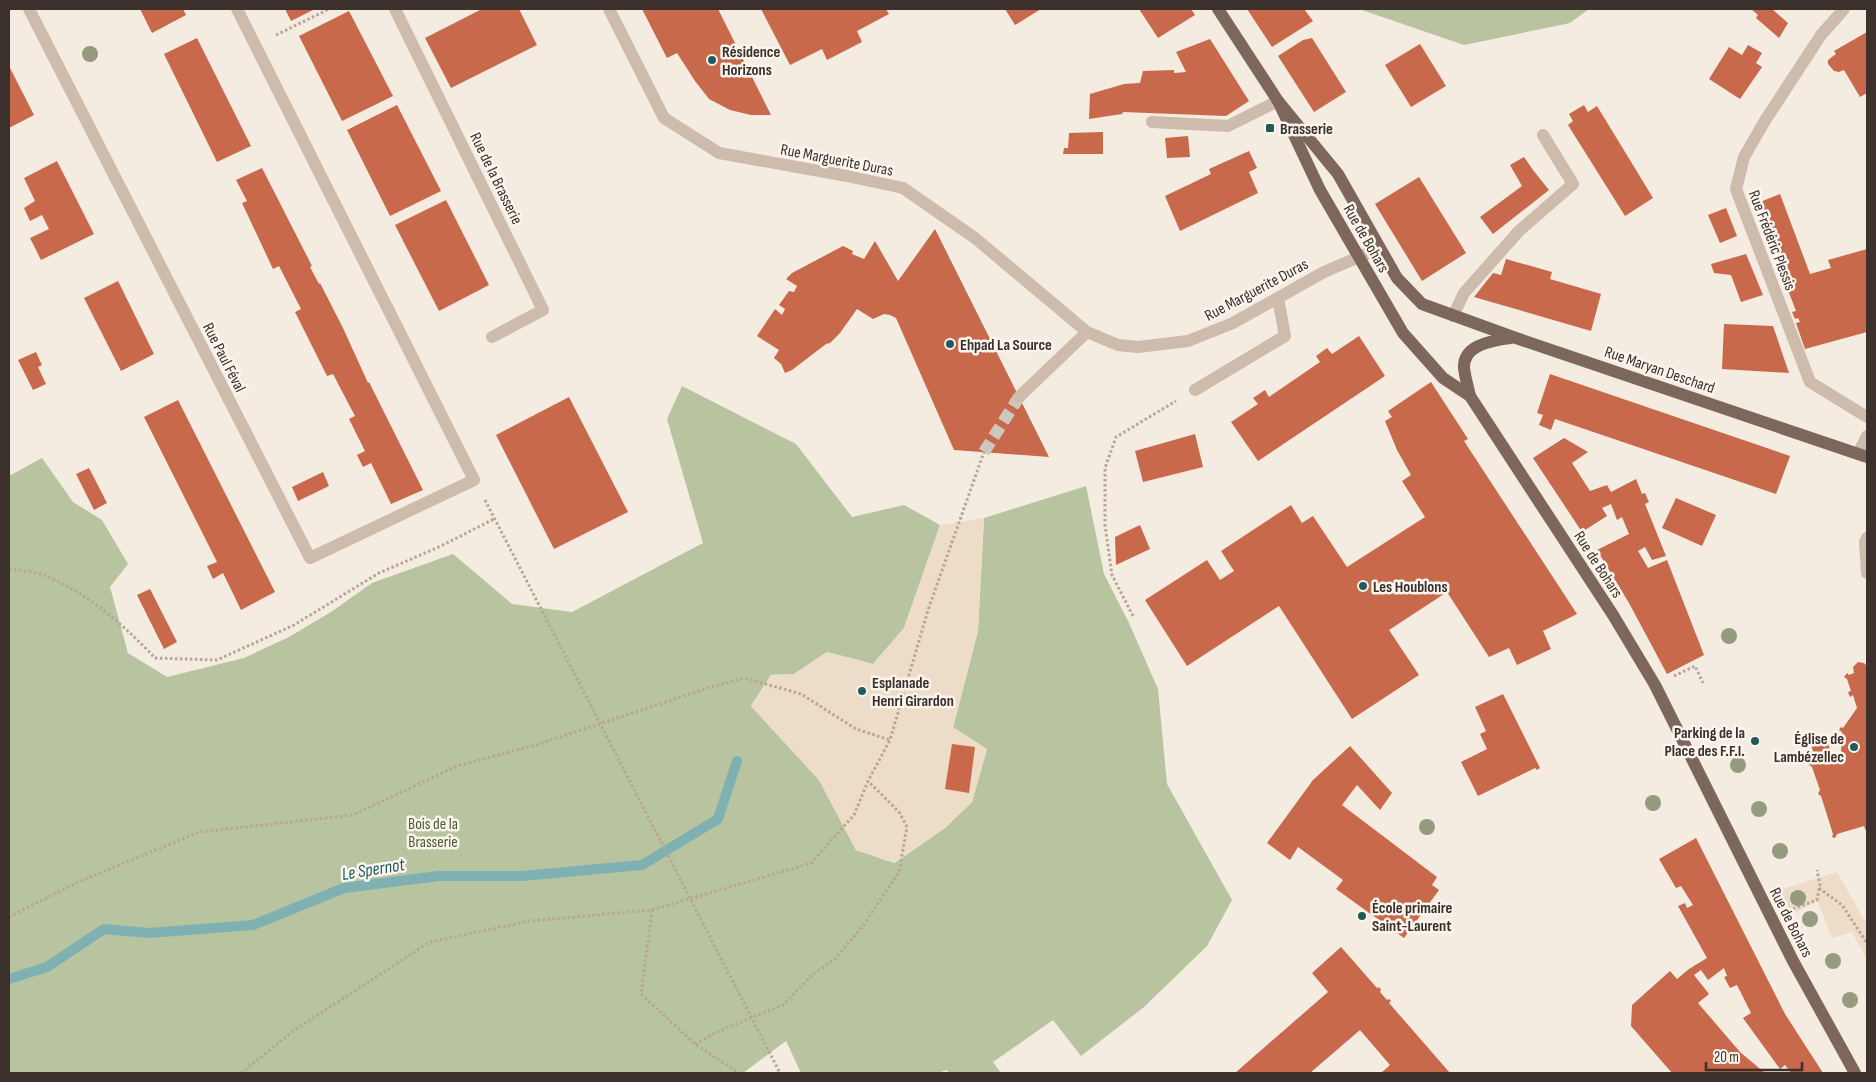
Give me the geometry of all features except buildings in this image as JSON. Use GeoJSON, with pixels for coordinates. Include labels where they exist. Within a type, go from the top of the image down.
{"type":"FeatureCollection","features":[{"type":"Feature","properties":{"kind":"main road","name":"Rue de Bohars"},"geometry":{"type":"LineString","coordinates":[[1218,9],[1278,101],[1338,174],[1397,278],[1422,304],[1452,316]]}},
{"type":"Feature","properties":{"kind":"main road","name":"Rue de Bohars"},"geometry":{"type":"LineString","coordinates":[[1278,101],[1320,190],[1403,333],[1443,378],[1470,396],[1613,615],[1655,684],[1793,961],[1855,1073]]}},
{"type":"Feature","properties":{"kind":"main road","name":"Rue Maryan Deschard"},"geometry":{"type":"LineString","coordinates":[[1452,316],[1863,455]]}},
{"type":"Feature","properties":{"kind":"main road"},"geometry":{"type":"LineString","coordinates":[[1470,396],[1464,366],[1470,352],[1484,342],[1513,338]]}},
{"type":"Feature","properties":{"kind":"street","name":"Rue Paul Féval"},"geometry":{"type":"LineString","coordinates":[[29,9],[310,558],[474,480]]}},
{"type":"Feature","properties":{"kind":"street"},"geometry":{"type":"LineString","coordinates":[[237,9],[474,480]]}},
{"type":"Feature","properties":{"kind":"street","name":"Rue de la Brasserie"},"geometry":{"type":"LineString","coordinates":[[395,9],[543,310],[492,337]]}},
{"type":"Feature","properties":{"kind":"street","name":"Rue Marguerite Duras"},"geometry":{"type":"LineString","coordinates":[[609,9],[664,118],[719,153],[903,188],[975,238],[1086,332],[1118,346],[1138,347],[1188,341],[1232,323],[1324,272],[1380,248]]}},
{"type":"Feature","properties":{"kind":"street","name":"Rue Frédéric Plessis"},"geometry":{"type":"LineString","coordinates":[[1844,9],[1821,35],[1766,119],[1744,156],[1736,189],[1810,382],[1867,417]]}},
{"type":"Feature","properties":{"kind":"street"},"geometry":{"type":"LineString","coordinates":[[1152,122],[1228,126],[1278,101]]}},
{"type":"Feature","properties":{"kind":"street"},"geometry":{"type":"LineString","coordinates":[[1452,316],[1464,293],[1519,231],[1573,184],[1543,135]]}},
{"type":"Feature","properties":{"kind":"street"},"geometry":{"type":"LineString","coordinates":[[1195,390],[1285,336],[1278,298]]}},
{"type":"Feature","properties":{"kind":"street"},"geometry":{"type":"LineString","coordinates":[[1019,397],[1086,332]]}},
{"type":"Feature","properties":{"kind":"street"},"geometry":{"type":"LineString","coordinates":[[1863,455],[1867,436]]}},
{"type":"Feature","properties":{"kind":"street"},"geometry":{"type":"LineString","coordinates":[[1867,538],[1865,542],[1867,573]]}},
{"type":"Feature","properties":{"kind":"path"},"geometry":{"type":"LineString","coordinates":[[255,45],[328,9]]}},
{"type":"Feature","properties":{"kind":"path"},"geometry":{"type":"LineString","coordinates":[[1133,616],[1112,575],[1105,525],[1105,468],[1116,437],[1195,390]]}},
{"type":"Feature","properties":{"kind":"path"},"geometry":{"type":"LineString","coordinates":[[241,1073],[296,1029],[430,942],[530,921],[652,910],[811,863],[854,815],[868,781],[890,740],[928,610],[984,452]]}},
{"type":"Feature","properties":{"kind":"path"},"geometry":{"type":"LineString","coordinates":[[474,480],[780,1073]]}},
{"type":"Feature","properties":{"kind":"path"},"geometry":{"type":"LineString","coordinates":[[9,569],[42,574],[78,592],[132,634],[155,658],[217,660],[294,625],[379,573],[441,546],[494,518]]}},
{"type":"Feature","properties":{"kind":"path"},"geometry":{"type":"LineString","coordinates":[[1655,684],[1694,666],[1703,684]]}},
{"type":"Feature","properties":{"kind":"path"},"geometry":{"type":"LineString","coordinates":[[9,916],[76,883],[199,832],[353,816],[457,766],[536,745],[711,687],[745,678],[801,694],[856,729],[890,740]]}},
{"type":"Feature","properties":{"kind":"path"},"geometry":{"type":"LineString","coordinates":[[695,1044],[717,1032],[783,1005],[812,975],[835,959],[862,927],[899,872],[907,827],[899,812],[868,781]]}},
{"type":"Feature","properties":{"kind":"path"},"geometry":{"type":"LineString","coordinates":[[1817,870],[1819,888],[1817,900]]}},
{"type":"Feature","properties":{"kind":"path"},"geometry":{"type":"LineString","coordinates":[[1819,888],[1842,905],[1867,943]]}},
{"type":"Feature","properties":{"kind":"path"},"geometry":{"type":"LineString","coordinates":[[652,910],[641,994],[695,1044],[739,1073]]}},
{"type":"Feature","properties":{"kind":"green space"},"geometry":{"type":"Polygon","coordinates":[[[1359,9],[1589,9],[1570,23],[1464,45],[1359,9]]]}},
{"type":"Feature","properties":{"kind":"green space","name":"Bois de la Brasserie"},"geometry":{"type":"Polygon","coordinates":[[[682,386],[796,444],[852,517],[904,505],[940,525],[904,628],[873,664],[827,652],[794,674],[771,675],[751,706],[819,780],[856,850],[894,863],[945,828],[972,802],[987,749],[953,728],[978,631],[984,518],[1086,486],[1104,574],[1129,623],[1158,689],[1167,784],[1232,900],[1207,946],[1144,1007],[1081,1056],[1053,1020],[993,1062],[1001,1073],[949,1073],[947,1070],[937,1073],[801,1073],[786,1041],[743,1073],[9,1073],[9,476],[42,458],[73,502],[102,520],[128,564],[110,587],[128,653],[167,677],[244,658],[289,637],[331,612],[372,583],[453,554],[512,604],[572,612],[703,543],[667,419],[682,386]]]}},
{"type":"Feature","properties":{"kind":"shaded area","name":"Esplanade Henri Girardon"},"geometry":{"type":"Polygon","coordinates":[[[984,518],[978,631],[953,727],[987,749],[972,802],[945,828],[895,863],[856,850],[819,780],[751,706],[771,675],[794,674],[827,652],[873,664],[904,628],[940,525],[984,518]]]}},
{"type":"Feature","properties":{"kind":"shaded area"},"geometry":{"type":"Polygon","coordinates":[[[1837,872],[1867,925],[1867,959],[1852,932],[1832,938],[1817,900],[1791,916],[1779,890],[1837,872]]]}},
{"type":"Feature","properties":{"kind":"waterway","name":"Le Spernot"},"geometry":{"type":"LineString","coordinates":[[9,979],[47,967],[104,929],[149,933],[253,925],[344,888],[439,876],[522,876],[642,865],[718,819],[737,761]]}},
{"type":"Feature","properties":{"kind":"tunnel"},"geometry":{"type":"LineString","coordinates":[[984,452],[1019,397]]}},
{"type":"Feature","properties":{"kind":"place","name":"Résidence Horizons"},"geometry":{"type":"Point","coordinates":[712,60]}},
{"type":"Feature","properties":{"kind":"place","name":"Brasserie"},"geometry":{"type":"Point","coordinates":[1270,128]}},
{"type":"Feature","properties":{"kind":"place","name":"Ehpad La Source"},"geometry":{"type":"Point","coordinates":[950,344]}},
{"type":"Feature","properties":{"kind":"place","name":"Les Houblons"},"geometry":{"type":"Point","coordinates":[1363,586]}},
{"type":"Feature","properties":{"kind":"place","name":"Esplanade Henri Girardon"},"geometry":{"type":"Point","coordinates":[862,691]}},
{"type":"Feature","properties":{"kind":"place","name":"Parking de la Place des F.F.I."},"geometry":{"type":"Point","coordinates":[1755,741]}},
{"type":"Feature","properties":{"kind":"place","name":"Église de Lambézellec"},"geometry":{"type":"Point","coordinates":[1854,747]}},
{"type":"Feature","properties":{"kind":"place","name":"École primaire Saint-Laurent"},"geometry":{"type":"Point","coordinates":[1362,916]}}]}
